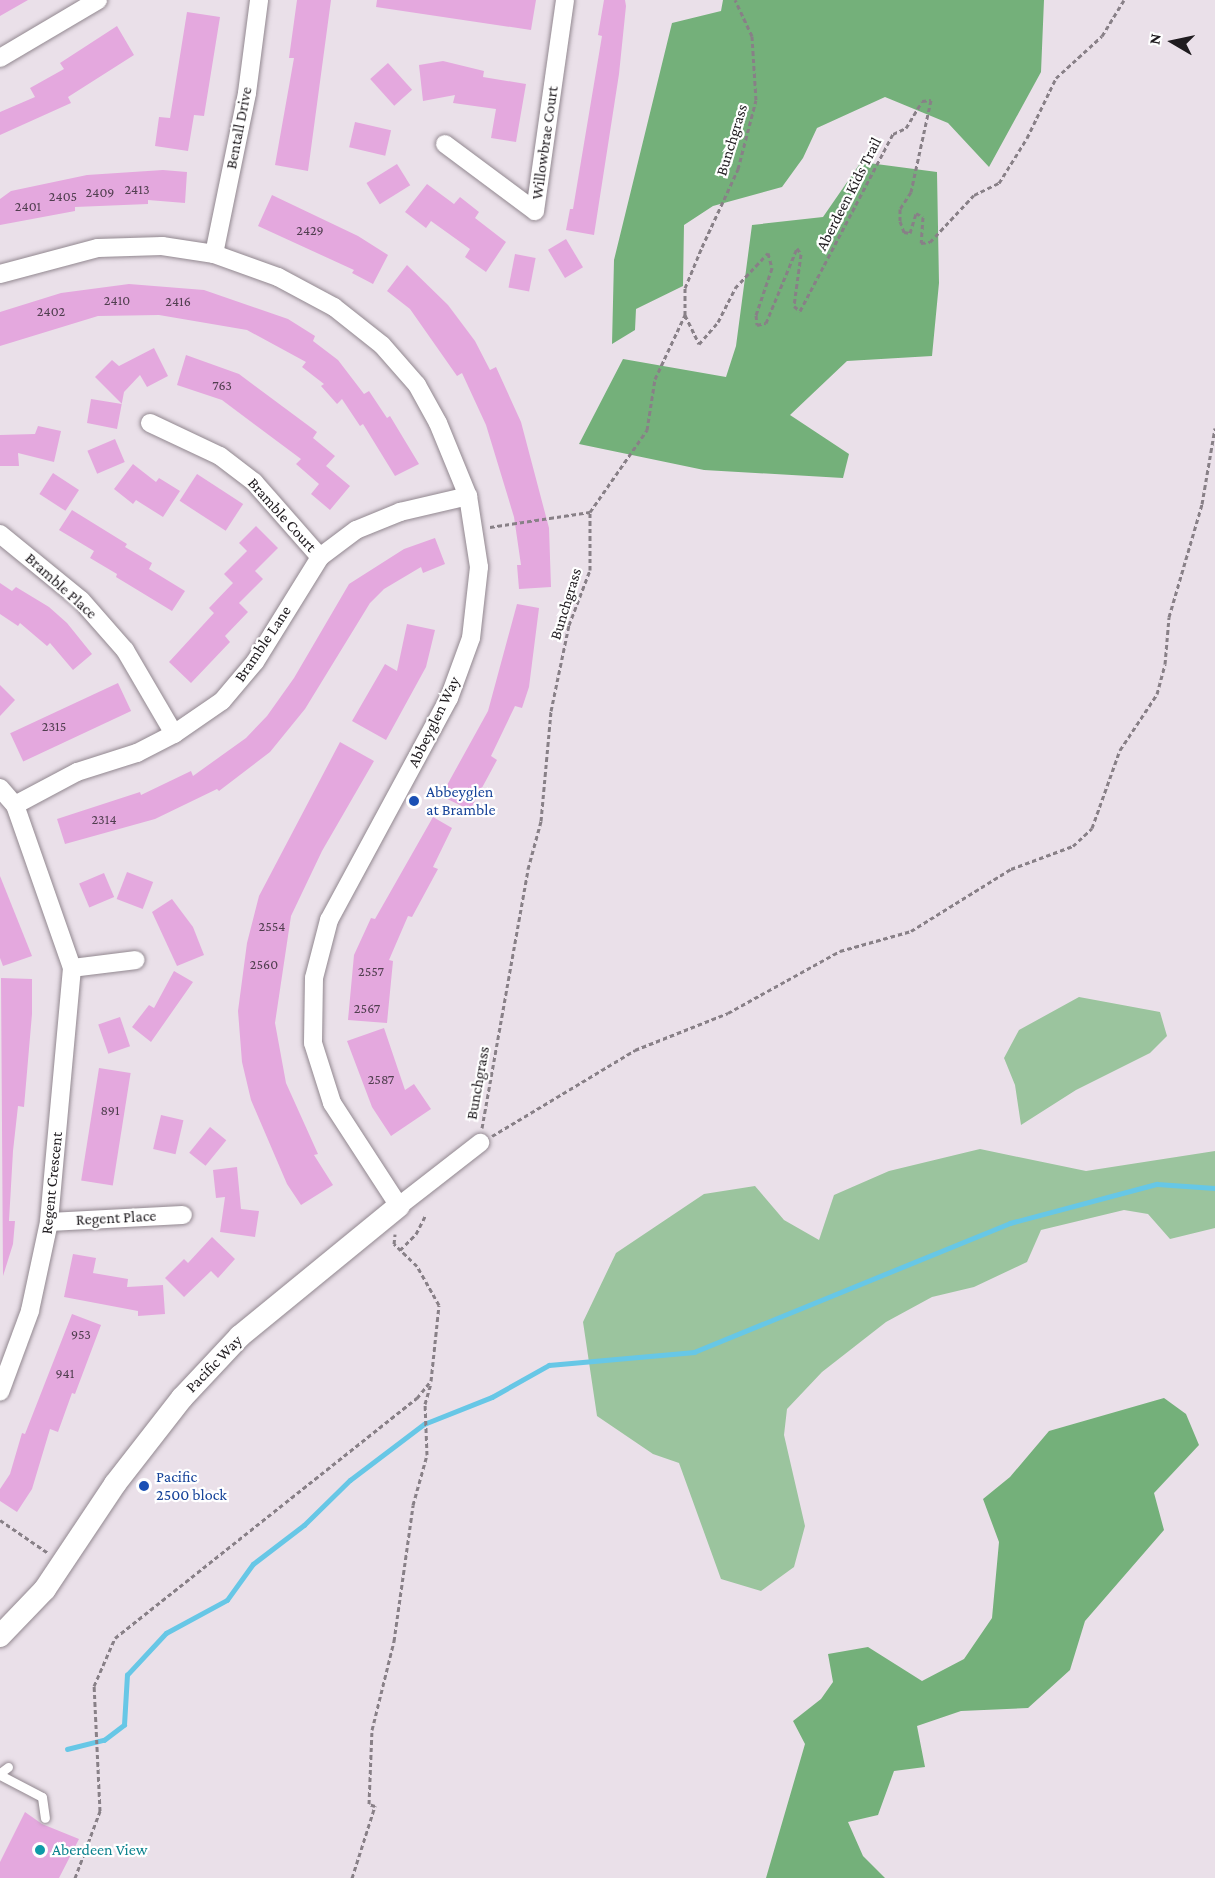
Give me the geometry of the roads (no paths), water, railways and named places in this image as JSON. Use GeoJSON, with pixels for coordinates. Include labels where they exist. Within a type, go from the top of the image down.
{"type":"FeatureCollection","features":[{"type":"Feature","properties":{"kind":"street"},"geometry":{"type":"LineString","coordinates":[[0,58],[98,0]]}},
{"type":"Feature","properties":{"kind":"street","name":"Bentall Drive"},"geometry":{"type":"LineString","coordinates":[[214,254],[247,93],[259,0]]}},
{"type":"Feature","properties":{"kind":"street","name":"Willowbrae Court"},"geometry":{"type":"LineString","coordinates":[[445,144],[535,211],[565,0]]}},
{"type":"Feature","properties":{"kind":"street","name":"Abbeyglen Way"},"geometry":{"type":"LineString","coordinates":[[0,274],[98,248],[162,246],[214,254],[288,282],[334,307],[382,345],[422,395],[468,496],[479,567],[467,648],[449,698],[329,920],[314,978],[313,1043],[332,1102],[399,1206]]}},
{"type":"Feature","properties":{"kind":"street","name":"Bramble Court"},"geometry":{"type":"LineString","coordinates":[[150,423],[220,456],[254,482],[320,557]]}},
{"type":"Feature","properties":{"kind":"street","name":"Bramble Lane"},"geometry":{"type":"LineString","coordinates":[[15,805],[77,772],[137,753],[174,734],[222,701],[255,662],[320,557],[356,530],[400,512],[468,496]]}},
{"type":"Feature","properties":{"kind":"street","name":"Bramble Place"},"geometry":{"type":"LineString","coordinates":[[0,534],[81,600],[125,650],[174,734]]}},
{"type":"Feature","properties":{"kind":"street","name":"Regent Crescent"},"geometry":{"type":"LineString","coordinates":[[0,788],[15,805],[72,968],[49,1222],[30,1311],[0,1392]]}},
{"type":"Feature","properties":{"kind":"street"},"geometry":{"type":"LineString","coordinates":[[72,968],[136,960]]}},
{"type":"Feature","properties":{"kind":"street","name":"Pacific Way"},"geometry":{"type":"LineString","coordinates":[[0,1636],[45,1589],[115,1484],[182,1398],[240,1336],[479,1143]]}},
{"type":"Feature","properties":{"kind":"street","name":"Regent Place"},"geometry":{"type":"LineString","coordinates":[[49,1222],[183,1215]]}},
{"type":"Feature","properties":{"kind":"lane"},"geometry":{"type":"LineString","coordinates":[[3,1772],[42,1797],[45,1818]]}},
{"type":"Feature","properties":{"kind":"waterway"},"geometry":{"type":"LineString","coordinates":[[67,1749],[104,1740],[124,1725],[127,1675],[166,1633],[227,1600],[253,1564],[304,1525],[350,1480],[424,1424],[492,1397],[549,1365],[694,1352],[1010,1223],[1157,1184],[1215,1188]]}},
{"type":"Feature","properties":{"kind":"place","name":"Abbeyglen at Bramble"},"geometry":{"type":"Point","coordinates":[414,801]}},
{"type":"Feature","properties":{"kind":"place","name":"Pacific 2500 block"},"geometry":{"type":"Point","coordinates":[144,1486]}},
{"type":"Feature","properties":{"kind":"place","name":"Aberdeen View"},"geometry":{"type":"Point","coordinates":[40,1850]}}]}
